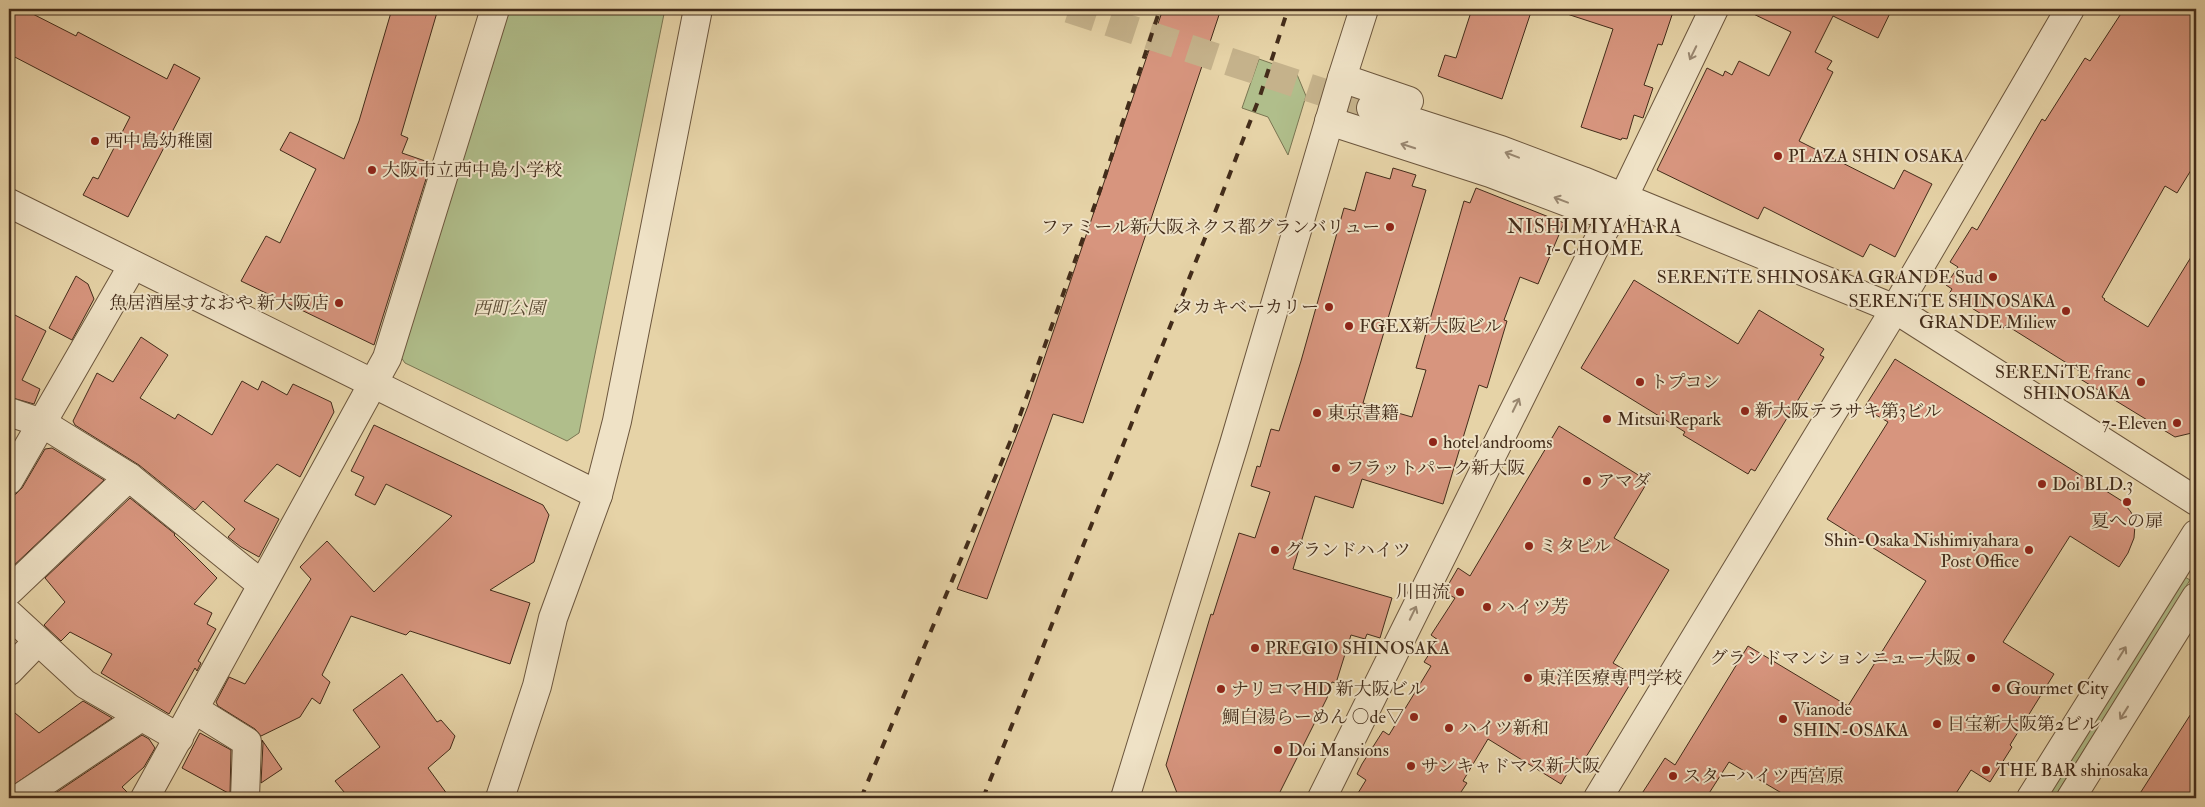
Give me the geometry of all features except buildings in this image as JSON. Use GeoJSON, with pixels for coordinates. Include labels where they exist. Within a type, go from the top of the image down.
{"type":"FeatureCollection","features":[{"type":"Feature","properties":{"kind":"street"},"geometry":{"type":"LineString","coordinates":[[145,798],[387,358],[495,9]]}},
{"type":"Feature","properties":{"kind":"street"},"geometry":{"type":"LineString","coordinates":[[500,798],[537,686],[553,618],[598,495],[619,412],[698,9]]}},
{"type":"Feature","properties":{"kind":"street"},"geometry":{"type":"LineString","coordinates":[[1125,798],[1237,434],[1364,9]]}},
{"type":"Feature","properties":{"kind":"street"},"geometry":{"type":"LineString","coordinates":[[1322,798],[1594,248],[1623,198],[1714,9]]}},
{"type":"Feature","properties":{"kind":"street"},"geometry":{"type":"LineString","coordinates":[[1598,798],[1895,309],[2070,9]]}},
{"type":"Feature","properties":{"kind":"street"},"geometry":{"type":"LineString","coordinates":[[1342,78],[1520,138],[1588,165],[1623,198]]}},
{"type":"Feature","properties":{"kind":"street"},"geometry":{"type":"LineString","coordinates":[[1371,108],[1501,150],[1895,309],[2196,501]]}},
{"type":"Feature","properties":{"kind":"street"},"geometry":{"type":"LineString","coordinates":[[1329,121],[1490,173],[1588,210],[1623,198]]}},
{"type":"Feature","properties":{"kind":"street"},"geometry":{"type":"LineString","coordinates":[[9,203],[598,495]]}},
{"type":"Feature","properties":{"kind":"street"},"geometry":{"type":"LineString","coordinates":[[9,480],[133,265]]}},
{"type":"Feature","properties":{"kind":"street"},"geometry":{"type":"LineString","coordinates":[[9,412],[42,423],[129,477],[261,584]]}},
{"type":"Feature","properties":{"kind":"street"},"geometry":{"type":"LineString","coordinates":[[9,591],[129,477]]}},
{"type":"Feature","properties":{"kind":"street"},"geometry":{"type":"LineString","coordinates":[[2031,798],[2196,534]]}},
{"type":"Feature","properties":{"kind":"street"},"geometry":{"type":"LineString","coordinates":[[2070,798],[2196,597]]}},
{"type":"Feature","properties":{"kind":"street"},"geometry":{"type":"LineString","coordinates":[[9,614],[85,684],[178,738]]}},
{"type":"Feature","properties":{"kind":"street"},"geometry":{"type":"LineString","coordinates":[[9,671],[38,641]]}},
{"type":"Feature","properties":{"kind":"street"},"geometry":{"type":"LineString","coordinates":[[194,709],[247,742],[245,798]]}},
{"type":"Feature","properties":{"kind":"street"},"geometry":{"type":"LineString","coordinates":[[20,798],[142,717]]}},
{"type":"Feature","properties":{"kind":"green space","name":"西町公園"},"geometry":{"type":"Polygon","coordinates":[[[503,9],[665,9],[579,433],[567,441],[405,363],[398,353],[503,9]]]}},
{"type":"Feature","properties":{"kind":"green space"},"geometry":{"type":"Polygon","coordinates":[[[1259,59],[1296,72],[1306,96],[1288,155],[1268,117],[1242,108],[1259,59]]]}},
{"type":"Feature","properties":{"kind":"green space"},"geometry":{"type":"Polygon","coordinates":[[[2185,577],[2190,580],[2054,798],[2047,798],[2185,577]]]}},
{"type":"Feature","properties":{"kind":"tunnel"},"geometry":{"type":"LineString","coordinates":[[1069,9],[1371,108]]}},
{"type":"Feature","properties":{"kind":"railway"},"geometry":{"type":"LineString","coordinates":[[861,798],[1013,435],[1104,179],[1160,9]]}},
{"type":"Feature","properties":{"kind":"railway"},"geometry":{"type":"LineString","coordinates":[[983,798],[1260,96],[1288,9]]}},
{"type":"Feature","properties":{"kind":"place","name":"西中島幼稚園"},"geometry":{"type":"Point","coordinates":[95,141]}},
{"type":"Feature","properties":{"kind":"place","name":"PLAZA SHIN OSAKA"},"geometry":{"type":"Point","coordinates":[1778,156]}},
{"type":"Feature","properties":{"kind":"place","name":"大阪市立西中島小学校"},"geometry":{"type":"Point","coordinates":[372,170]}},
{"type":"Feature","properties":{"kind":"place","name":"ファミール新大阪ネクス都グランバリュー"},"geometry":{"type":"Point","coordinates":[1390,227]}},
{"type":"Feature","properties":{"kind":"place","name":"SERENiTE SHINOSAKA GRANDE Sud"},"geometry":{"type":"Point","coordinates":[1993,277]}},
{"type":"Feature","properties":{"kind":"place","name":"魚居酒屋すなおや 新大阪店"},"geometry":{"type":"Point","coordinates":[339,303]}},
{"type":"Feature","properties":{"kind":"place","name":"タカキベーカリー"},"geometry":{"type":"Point","coordinates":[1329,307]}},
{"type":"Feature","properties":{"kind":"place","name":"SERENiTE SHINOSAKA GRANDE Miliew"},"geometry":{"type":"Point","coordinates":[2066,311]}},
{"type":"Feature","properties":{"kind":"place","name":"FGEX新大阪ビル"},"geometry":{"type":"Point","coordinates":[1349,326]}},
{"type":"Feature","properties":{"kind":"place","name":"トプコン"},"geometry":{"type":"Point","coordinates":[1640,382]}},
{"type":"Feature","properties":{"kind":"place","name":"SERENiTE franc SHINOSAKA"},"geometry":{"type":"Point","coordinates":[2141,382]}},
{"type":"Feature","properties":{"kind":"place","name":"新大阪テラサキ第3ビル"},"geometry":{"type":"Point","coordinates":[1745,411]}},
{"type":"Feature","properties":{"kind":"place","name":"東京書籍"},"geometry":{"type":"Point","coordinates":[1317,413]}},
{"type":"Feature","properties":{"kind":"place","name":"Mitsui Repark"},"geometry":{"type":"Point","coordinates":[1607,419]}},
{"type":"Feature","properties":{"kind":"place","name":"7-Eleven"},"geometry":{"type":"Point","coordinates":[2177,423]}},
{"type":"Feature","properties":{"kind":"place","name":"hotel androoms"},"geometry":{"type":"Point","coordinates":[1433,442]}},
{"type":"Feature","properties":{"kind":"place","name":"フラットパーク新大阪"},"geometry":{"type":"Point","coordinates":[1336,468]}},
{"type":"Feature","properties":{"kind":"place","name":"アマダ"},"geometry":{"type":"Point","coordinates":[1587,481]}},
{"type":"Feature","properties":{"kind":"place","name":"Doi BLD.3"},"geometry":{"type":"Point","coordinates":[2042,484]}},
{"type":"Feature","properties":{"kind":"place","name":"夏への扉"},"geometry":{"type":"Point","coordinates":[2127,502]}},
{"type":"Feature","properties":{"kind":"place","name":"ミタビル"},"geometry":{"type":"Point","coordinates":[1529,546]}},
{"type":"Feature","properties":{"kind":"place","name":"グランドハイツ"},"geometry":{"type":"Point","coordinates":[1275,550]}},
{"type":"Feature","properties":{"kind":"place","name":"Shin-Osaka Nishimiyahara Post Office"},"geometry":{"type":"Point","coordinates":[2029,550]}},
{"type":"Feature","properties":{"kind":"place","name":"川田流"},"geometry":{"type":"Point","coordinates":[1460,592]}},
{"type":"Feature","properties":{"kind":"place","name":"ハイツ芳"},"geometry":{"type":"Point","coordinates":[1487,607]}},
{"type":"Feature","properties":{"kind":"place","name":"PREGIO SHINOSAKA"},"geometry":{"type":"Point","coordinates":[1255,648]}},
{"type":"Feature","properties":{"kind":"place","name":"グランドマンションニュー大阪"},"geometry":{"type":"Point","coordinates":[1971,658]}},
{"type":"Feature","properties":{"kind":"place","name":"東洋医療専門学校"},"geometry":{"type":"Point","coordinates":[1528,678]}},
{"type":"Feature","properties":{"kind":"place","name":"Gourmet City"},"geometry":{"type":"Point","coordinates":[1996,688]}},
{"type":"Feature","properties":{"kind":"place","name":"ナリコマHD 新大阪ビル"},"geometry":{"type":"Point","coordinates":[1221,689]}},
{"type":"Feature","properties":{"kind":"place","name":"鯛白湯らーめん ○de▽"},"geometry":{"type":"Point","coordinates":[1414,717]}},
{"type":"Feature","properties":{"kind":"place","name":"Vianode SHIN-OSAKA"},"geometry":{"type":"Point","coordinates":[1783,719]}},
{"type":"Feature","properties":{"kind":"place","name":"日宝新大阪第2ビル"},"geometry":{"type":"Point","coordinates":[1937,724]}},
{"type":"Feature","properties":{"kind":"place","name":"ハイツ新和"},"geometry":{"type":"Point","coordinates":[1449,728]}},
{"type":"Feature","properties":{"kind":"place","name":"Doi Mansions"},"geometry":{"type":"Point","coordinates":[1278,750]}},
{"type":"Feature","properties":{"kind":"place","name":"サンキャドマス新大阪"},"geometry":{"type":"Point","coordinates":[1411,766]}},
{"type":"Feature","properties":{"kind":"place","name":"THE BAR shinosaka"},"geometry":{"type":"Point","coordinates":[1986,770]}},
{"type":"Feature","properties":{"kind":"place","name":"スターハイツ西宮原"},"geometry":{"type":"Point","coordinates":[1673,776]}},
{"type":"Feature","properties":{"kind":"district","name":"NISHIMIYAHARA 1-CHOME"},"geometry":{"type":"Point","coordinates":[1595,237]}}]}
